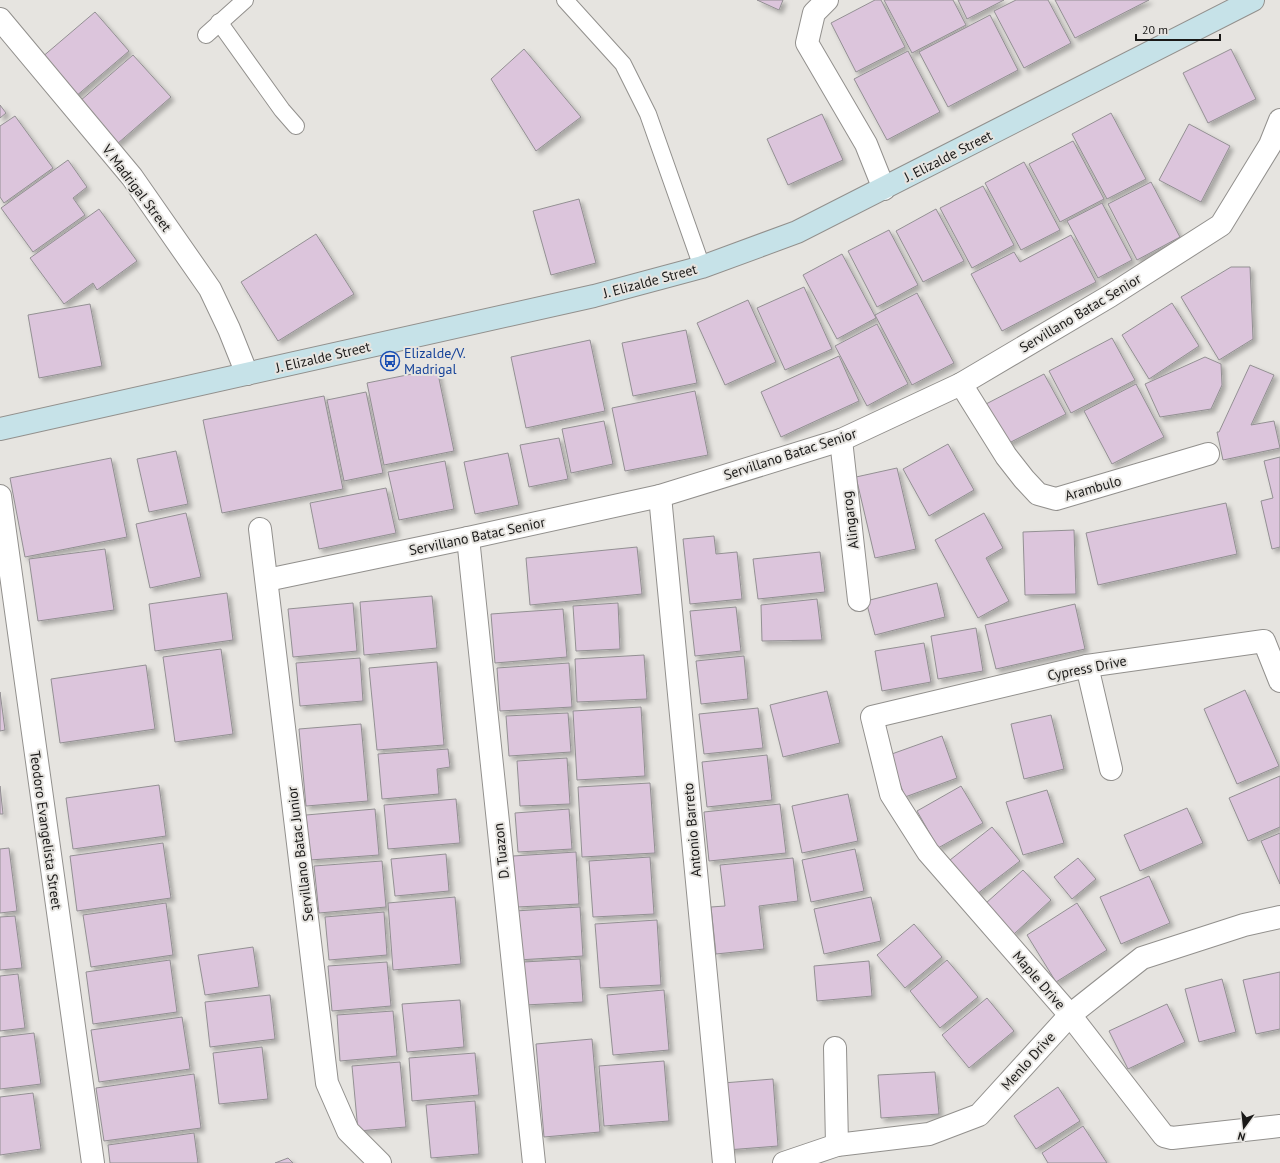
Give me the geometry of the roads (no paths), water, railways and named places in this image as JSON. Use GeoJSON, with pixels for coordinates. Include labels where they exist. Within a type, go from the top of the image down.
{"type":"FeatureCollection","features":[{"type":"Feature","properties":{"kind":"street"},"geometry":{"type":"LineString","coordinates":[[827,0],[814,13],[807,43],[866,144],[884,189]]}},
{"type":"Feature","properties":{"kind":"street","name":"J. Elizalde Street"},"geometry":{"type":"LineString","coordinates":[[0,429],[594,296],[702,267],[797,232],[1253,0]]}},
{"type":"Feature","properties":{"kind":"street","name":"V. Madrigal Street"},"geometry":{"type":"LineString","coordinates":[[0,19],[132,177],[192,263],[210,289],[229,329],[247,374]]}},
{"type":"Feature","properties":{"kind":"street","name":"Servillano Batac Senior"},"geometry":{"type":"LineString","coordinates":[[267,580],[660,496],[841,440],[961,384],[1110,296],[1221,225],[1270,145],[1280,120]]}},
{"type":"Feature","properties":{"kind":"street","name":"Arambulo"},"geometry":{"type":"LineString","coordinates":[[961,384],[1006,456],[1038,494],[1056,499],[1208,454]]}},
{"type":"Feature","properties":{"kind":"street","name":"Alingarog"},"geometry":{"type":"LineString","coordinates":[[841,440],[859,600]]}},
{"type":"Feature","properties":{"kind":"street","name":"Teodoro Evangelista Street"},"geometry":{"type":"LineString","coordinates":[[0,496],[93,1163]]}},
{"type":"Feature","properties":{"kind":"street","name":"Antonio Barreto"},"geometry":{"type":"LineString","coordinates":[[660,496],[724,1163]]}},
{"type":"Feature","properties":{"kind":"street","name":"Servillano Batac Junior"},"geometry":{"type":"LineString","coordinates":[[260,529],[327,1083],[348,1131],[380,1163]]}},
{"type":"Feature","properties":{"kind":"street","name":"D. Tuazon"},"geometry":{"type":"LineString","coordinates":[[468,538],[534,1163]]}},
{"type":"Feature","properties":{"kind":"street","name":"Cypress Drive"},"geometry":{"type":"LineString","coordinates":[[872,717],[1087,666],[1264,641],[1280,681]]}},
{"type":"Feature","properties":{"kind":"street"},"geometry":{"type":"LineString","coordinates":[[1087,666],[1111,769]]}},
{"type":"Feature","properties":{"kind":"street","name":"Maple Drive"},"geometry":{"type":"LineString","coordinates":[[872,717],[891,794],[928,852],[1070,1015],[1164,1136],[1172,1138],[1280,1126]]}},
{"type":"Feature","properties":{"kind":"street","name":"Menlo Drive"},"geometry":{"type":"LineString","coordinates":[[784,1163],[837,1145],[929,1134],[979,1114],[1070,1015],[1142,958],[1244,925],[1280,917]]}},
{"type":"Feature","properties":{"kind":"street"},"geometry":{"type":"LineString","coordinates":[[835,1048],[837,1145]]}},
{"type":"Feature","properties":{"kind":"lane"},"geometry":{"type":"LineString","coordinates":[[206,35],[245,0]]}},
{"type":"Feature","properties":{"kind":"lane"},"geometry":{"type":"LineString","coordinates":[[565,0],[623,64],[648,114],[702,267]]}},
{"type":"Feature","properties":{"kind":"lane"},"geometry":{"type":"LineString","coordinates":[[219,22],[282,110],[296,126]]}},
{"type":"Feature","properties":{"kind":"place","name":"Elizalde/V. Madrigal"},"geometry":{"type":"Point","coordinates":[390,361]}}]}
